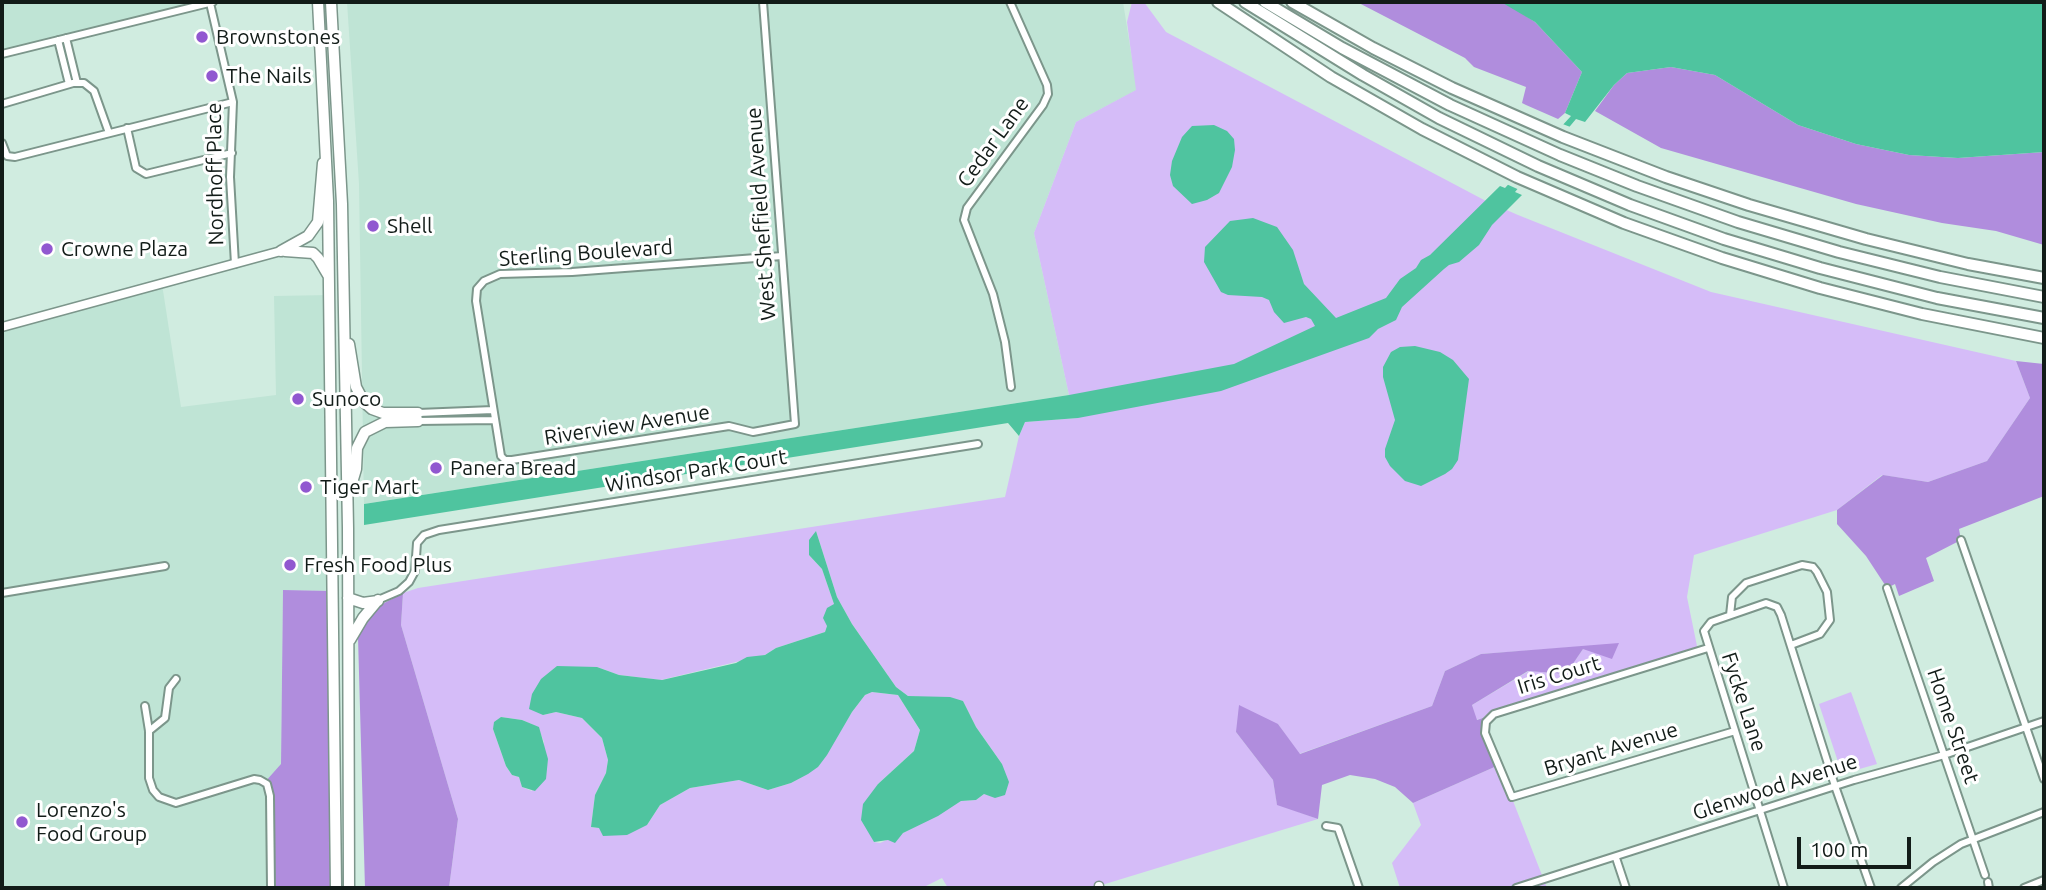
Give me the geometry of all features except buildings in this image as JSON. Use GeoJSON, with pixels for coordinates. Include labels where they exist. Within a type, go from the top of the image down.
{"type":"FeatureCollection","features":[{"type":"Feature","properties":{"kind":"highway"},"geometry":{"type":"LineString","coordinates":[[318,2],[327,146],[330,279],[336,888]]}},
{"type":"Feature","properties":{"kind":"highway"},"geometry":{"type":"LineString","coordinates":[[331,2],[340,149],[348,503],[349,888]]}},
{"type":"Feature","properties":{"kind":"highway"},"geometry":{"type":"LineString","coordinates":[[1218,2],[1351,88],[1534,185],[1668,239],[1798,282],[1922,314],[2044,338]]}},
{"type":"Feature","properties":{"kind":"highway"},"geometry":{"type":"LineString","coordinates":[[1245,2],[1378,84],[1505,150],[1661,217],[1788,259],[1929,296],[2044,318]]}},
{"type":"Feature","properties":{"kind":"highway"},"geometry":{"type":"LineString","coordinates":[[1265,2],[1388,73],[1518,137],[1673,199],[1806,243],[1940,277],[2044,297]]}},
{"type":"Feature","properties":{"kind":"highway"},"geometry":{"type":"LineString","coordinates":[[1292,2],[1404,65],[1530,123],[1699,188],[1816,226],[1942,258],[2044,278]]}},
{"type":"Feature","properties":{"kind":"highway"},"geometry":{"type":"LineString","coordinates":[[281,251],[308,236],[318,222],[320,177],[327,146]]}},
{"type":"Feature","properties":{"kind":"highway"},"geometry":{"type":"LineString","coordinates":[[281,251],[313,253],[330,279]]}},
{"type":"Feature","properties":{"kind":"highway"},"geometry":{"type":"LineString","coordinates":[[344,320],[356,387],[364,402],[383,413],[418,417]]}},
{"type":"Feature","properties":{"kind":"highway"},"geometry":{"type":"LineString","coordinates":[[348,503],[356,469],[357,448],[365,432],[381,423],[418,417]]}},
{"type":"Feature","properties":{"kind":"highway"},"geometry":{"type":"LineString","coordinates":[[348,598],[363,603],[378,600]]}},
{"type":"Feature","properties":{"kind":"highway"},"geometry":{"type":"LineString","coordinates":[[349,642],[363,618],[378,600]]}},
{"type":"Feature","properties":{"kind":"street","name":"Nordhoff Place"},"geometry":{"type":"LineString","coordinates":[[2,54],[211,2],[233,102],[230,188],[235,264]]}},
{"type":"Feature","properties":{"kind":"street","name":"West Sheffield Avenue"},"geometry":{"type":"LineString","coordinates":[[763,2],[795,424]]}},
{"type":"Feature","properties":{"kind":"street","name":"Cedar Lane"},"geometry":{"type":"LineString","coordinates":[[1010,2],[1046,81],[1048,94],[967,208],[964,220],[993,294],[1005,342],[1011,387]]}},
{"type":"Feature","properties":{"kind":"street"},"geometry":{"type":"LineString","coordinates":[[66,38],[77,83]]}},
{"type":"Feature","properties":{"kind":"street"},"geometry":{"type":"LineString","coordinates":[[58,40],[69,85]]}},
{"type":"Feature","properties":{"kind":"street"},"geometry":{"type":"LineString","coordinates":[[2,104],[84,83],[94,91],[108,133]]}},
{"type":"Feature","properties":{"kind":"street"},"geometry":{"type":"LineString","coordinates":[[2,143],[8,156],[15,157],[233,102]]}},
{"type":"Feature","properties":{"kind":"street"},"geometry":{"type":"LineString","coordinates":[[127,128],[136,168],[146,174],[232,153]]}},
{"type":"Feature","properties":{"kind":"street"},"geometry":{"type":"LineString","coordinates":[[2,327],[281,251]]}},
{"type":"Feature","properties":{"kind":"street","name":"Sterling Boulevard"},"geometry":{"type":"LineString","coordinates":[[495,420],[476,301],[477,289],[489,278],[500,274],[572,272],[782,256]]}},
{"type":"Feature","properties":{"kind":"street"},"geometry":{"type":"LineString","coordinates":[[418,417],[493,410]]}},
{"type":"Feature","properties":{"kind":"street"},"geometry":{"type":"LineString","coordinates":[[418,417],[495,420]]}},
{"type":"Feature","properties":{"kind":"street","name":"Riverview Avenue"},"geometry":{"type":"LineString","coordinates":[[495,420],[501,455],[503,459],[509,460],[730,426],[753,432],[795,424]]}},
{"type":"Feature","properties":{"kind":"street","name":"Windsor Park Court"},"geometry":{"type":"LineString","coordinates":[[378,600],[399,591],[409,582],[415,571],[417,543],[424,535],[439,530],[978,444]]}},
{"type":"Feature","properties":{"kind":"street"},"geometry":{"type":"LineString","coordinates":[[1961,540],[2044,779]]}},
{"type":"Feature","properties":{"kind":"street"},"geometry":{"type":"LineString","coordinates":[[1730,615],[1732,597],[1746,583],[1801,565],[1813,567],[1827,592],[1830,620],[1820,634],[1791,645]]}},
{"type":"Feature","properties":{"kind":"street"},"geometry":{"type":"LineString","coordinates":[[2,593],[165,566]]}},
{"type":"Feature","properties":{"kind":"street","name":"Home Street"},"geometry":{"type":"LineString","coordinates":[[1887,588],[1987,882]]}},
{"type":"Feature","properties":{"kind":"street"},"geometry":{"type":"LineString","coordinates":[[1708,648],[1704,631],[1706,626],[1730,615],[1766,603],[1772,604],[1781,615],[1835,786],[1871,888]]}},
{"type":"Feature","properties":{"kind":"street","name":"Fycke Lane"},"geometry":{"type":"LineString","coordinates":[[1708,648],[1784,888]]}},
{"type":"Feature","properties":{"kind":"street","name":"Iris Court"},"geometry":{"type":"LineString","coordinates":[[1506,783],[1485,733],[1486,722],[1494,714],[1708,648]]}},
{"type":"Feature","properties":{"kind":"street"},"geometry":{"type":"LineString","coordinates":[[149,731],[164,718],[169,688],[176,679]]}},
{"type":"Feature","properties":{"kind":"street"},"geometry":{"type":"LineString","coordinates":[[145,706],[149,731],[150,782],[156,794],[167,801],[180,802],[254,779],[267,784],[270,796],[271,888]]}},
{"type":"Feature","properties":{"kind":"street","name":"Glenwood Avenue"},"geometry":{"type":"LineString","coordinates":[[1516,888],[1835,786],[1944,755],[2044,721]]}},
{"type":"Feature","properties":{"kind":"street","name":"Bryant Avenue"},"geometry":{"type":"LineString","coordinates":[[1506,783],[1512,797],[1735,731]]}},
{"type":"Feature","properties":{"kind":"street"},"geometry":{"type":"LineString","coordinates":[[1901,888],[1942,856],[1973,839],[2044,812]]}},
{"type":"Feature","properties":{"kind":"street"},"geometry":{"type":"LineString","coordinates":[[1326,826],[1338,828],[1359,888]]}},
{"type":"Feature","properties":{"kind":"street"},"geometry":{"type":"LineString","coordinates":[[1616,858],[1626,888]]}},
{"type":"Feature","properties":{"kind":"street"},"geometry":{"type":"LineString","coordinates":[[2024,888],[2044,880]]}},
{"type":"Feature","properties":{"kind":"shaded area"},"geometry":{"type":"Polygon","coordinates":[[[2,2],[213,2],[2,54],[2,2]]]}},
{"type":"Feature","properties":{"kind":"shaded area"},"geometry":{"type":"Polygon","coordinates":[[[347,2],[1123,2],[1137,90],[1076,122],[1034,233],[1069,395],[364,504],[359,184],[347,2]]]}},
{"type":"Feature","properties":{"kind":"shaded area"},"geometry":{"type":"Polygon","coordinates":[[[1132,2],[1144,2],[1166,32],[1486,201],[1711,292],[2016,361],[2030,398],[1987,461],[1928,482],[1882,475],[1837,510],[1694,555],[1687,597],[1698,651],[1476,720],[1472,705],[1529,671],[1566,674],[1583,649],[1618,644],[1481,654],[1445,671],[1432,706],[1299,754],[1278,724],[1236,732],[1273,780],[1277,804],[1318,819],[1092,888],[948,888],[942,878],[922,888],[449,888],[458,819],[401,625],[403,593],[418,588],[1005,497],[1019,436],[1025,422],[1077,418],[1069,395],[1034,233],[1076,122],[1136,90],[1127,22],[1132,2]],[[816,531],[809,555],[822,569],[834,604],[825,632],[776,648],[765,655],[661,680],[619,675],[597,667],[543,715],[556,712],[582,718],[602,738],[608,760],[606,773],[595,795],[591,827],[647,825],[660,805],[690,788],[739,780],[768,790],[791,783],[818,767],[852,712],[865,695],[872,692],[898,695],[920,730],[914,751],[878,784],[871,834],[874,842],[880,843],[903,833],[961,801],[976,800],[984,794],[992,795],[1002,764],[976,727],[963,701],[908,696],[896,687],[852,624],[837,597],[816,531]],[[501,717],[493,729],[506,766],[512,775],[519,777],[522,787],[532,791],[544,742],[538,727],[522,720],[501,717]]]}},
{"type":"Feature","properties":{"kind":"shaded area"},"geometry":{"type":"Polygon","coordinates":[[[1357,2],[1501,2],[1509,5],[1535,22],[1582,72],[1565,113],[1558,119],[1522,103],[1526,87],[1474,67],[1465,58],[1357,2]]]}},
{"type":"Feature","properties":{"kind":"shaded area"},"geometry":{"type":"Polygon","coordinates":[[[1501,2],[2044,2],[2044,152],[1958,158],[1909,155],[1856,144],[1798,125],[1715,75],[1671,67],[1627,73],[1585,122],[1576,119],[1515,192],[1522,195],[1492,225],[1479,245],[1459,262],[1444,269],[1402,307],[1396,320],[1378,329],[1369,338],[1221,391],[1078,418],[1025,422],[1019,436],[1008,423],[364,525],[364,504],[1069,395],[1234,364],[1315,326],[1311,319],[1306,317],[1284,323],[1274,312],[1269,300],[1262,297],[1228,295],[1221,292],[1204,262],[1205,247],[1230,221],[1253,218],[1277,227],[1293,250],[1304,284],[1336,318],[1386,298],[1400,279],[1430,255],[1500,186],[1505,188],[1571,116],[1565,113],[1582,72],[1535,22],[1501,2]]]}},
{"type":"Feature","properties":{"kind":"shaded area"},"geometry":{"type":"Polygon","coordinates":[[[1671,67],[1715,75],[1798,125],[1856,144],[1909,155],[1958,158],[2044,152],[2044,245],[1996,231],[1942,223],[1856,204],[1661,148],[1595,111],[1614,85],[1627,73],[1671,67]]]}},
{"type":"Feature","properties":{"kind":"shaded area"},"geometry":{"type":"Polygon","coordinates":[[[1214,125],[1227,131],[1234,139],[1232,167],[1219,193],[1192,204],[1173,186],[1170,175],[1172,161],[1182,137],[1192,126],[1214,125]]]}},
{"type":"Feature","properties":{"kind":"shaded area"},"geometry":{"type":"Polygon","coordinates":[[[162,284],[181,407],[276,395],[274,296],[330,295],[332,591],[283,590],[281,765],[268,787],[271,888],[2,888],[2,327],[162,284]]]}},
{"type":"Feature","properties":{"kind":"shaded area"},"geometry":{"type":"Polygon","coordinates":[[[1415,346],[1440,352],[1453,360],[1469,379],[1458,460],[1445,474],[1421,486],[1405,481],[1385,457],[1395,420],[1383,377],[1383,367],[1391,352],[1400,347],[1415,346]]]}},
{"type":"Feature","properties":{"kind":"shaded area"},"geometry":{"type":"Polygon","coordinates":[[[2016,361],[2044,364],[2044,496],[1959,529],[1961,540],[1926,558],[1934,581],[1899,596],[1895,584],[1887,588],[1866,556],[1837,524],[1837,510],[1883,475],[1928,482],[1987,461],[2030,398],[2016,361]]]}},
{"type":"Feature","properties":{"kind":"shaded area"},"geometry":{"type":"Polygon","coordinates":[[[816,531],[837,597],[852,624],[896,687],[908,696],[950,697],[963,701],[976,727],[1002,764],[1009,782],[1005,795],[995,798],[984,794],[976,800],[961,801],[903,833],[895,843],[888,840],[874,842],[861,820],[863,804],[878,784],[914,751],[920,730],[898,695],[872,692],[865,695],[827,755],[818,767],[808,774],[768,790],[739,780],[690,788],[660,805],[647,825],[627,835],[603,836],[599,828],[591,827],[595,795],[606,773],[608,760],[602,738],[582,718],[556,712],[543,715],[529,709],[532,694],[541,679],[557,666],[597,667],[619,675],[662,680],[736,663],[747,657],[765,655],[776,648],[825,632],[827,626],[823,618],[827,608],[834,604],[822,569],[809,555],[809,540],[816,531]]]}},
{"type":"Feature","properties":{"kind":"shaded area"},"geometry":{"type":"Polygon","coordinates":[[[283,590],[332,591],[336,888],[271,888],[270,796],[265,782],[281,764],[283,590]]]}},
{"type":"Feature","properties":{"kind":"shaded area"},"geometry":{"type":"Polygon","coordinates":[[[403,593],[401,625],[458,819],[449,888],[365,888],[358,637],[364,621],[375,608],[403,593]]]}},
{"type":"Feature","properties":{"kind":"shaded area"},"geometry":{"type":"Polygon","coordinates":[[[1619,643],[1612,659],[1583,649],[1566,674],[1528,671],[1472,705],[1477,720],[1494,714],[1485,727],[1499,765],[1413,803],[1395,787],[1375,779],[1350,775],[1322,785],[1318,819],[1277,805],[1273,780],[1236,732],[1239,705],[1278,724],[1300,754],[1432,706],[1445,671],[1481,654],[1619,643]]]}},
{"type":"Feature","properties":{"kind":"shaded area"},"geometry":{"type":"Polygon","coordinates":[[[1851,692],[1877,764],[1842,774],[1819,704],[1851,692]]]}},
{"type":"Feature","properties":{"kind":"shaded area"},"geometry":{"type":"Polygon","coordinates":[[[501,717],[522,720],[539,727],[548,759],[546,779],[535,791],[522,787],[519,777],[512,775],[506,766],[493,729],[494,722],[501,717]]]}},
{"type":"Feature","properties":{"kind":"shaded area"},"geometry":{"type":"Polygon","coordinates":[[[1499,765],[1547,888],[1400,888],[1392,863],[1421,825],[1413,803],[1499,765]]]}},
{"type":"Feature","properties":{"kind":"pier"},"geometry":{"type":"Polygon","coordinates":[[[1560,123],[1573,128],[1521,191],[1504,183],[1560,123]]]}},
{"type":"Feature","properties":{"kind":"place","name":"Brownstones"},"geometry":{"type":"Point","coordinates":[202,37]}},
{"type":"Feature","properties":{"kind":"place","name":"The Nails"},"geometry":{"type":"Point","coordinates":[212,76]}},
{"type":"Feature","properties":{"kind":"place","name":"Shell"},"geometry":{"type":"Point","coordinates":[373,226]}},
{"type":"Feature","properties":{"kind":"place","name":"Crowne Plaza"},"geometry":{"type":"Point","coordinates":[47,249]}},
{"type":"Feature","properties":{"kind":"place","name":"Sunoco"},"geometry":{"type":"Point","coordinates":[298,399]}},
{"type":"Feature","properties":{"kind":"place","name":"Panera Bread"},"geometry":{"type":"Point","coordinates":[436,468]}},
{"type":"Feature","properties":{"kind":"place","name":"Tiger Mart"},"geometry":{"type":"Point","coordinates":[306,487]}},
{"type":"Feature","properties":{"kind":"place","name":"Fresh Food Plus"},"geometry":{"type":"Point","coordinates":[290,565]}},
{"type":"Feature","properties":{"kind":"place","name":"Lorenzo's Food Group"},"geometry":{"type":"Point","coordinates":[22,822]}}]}
